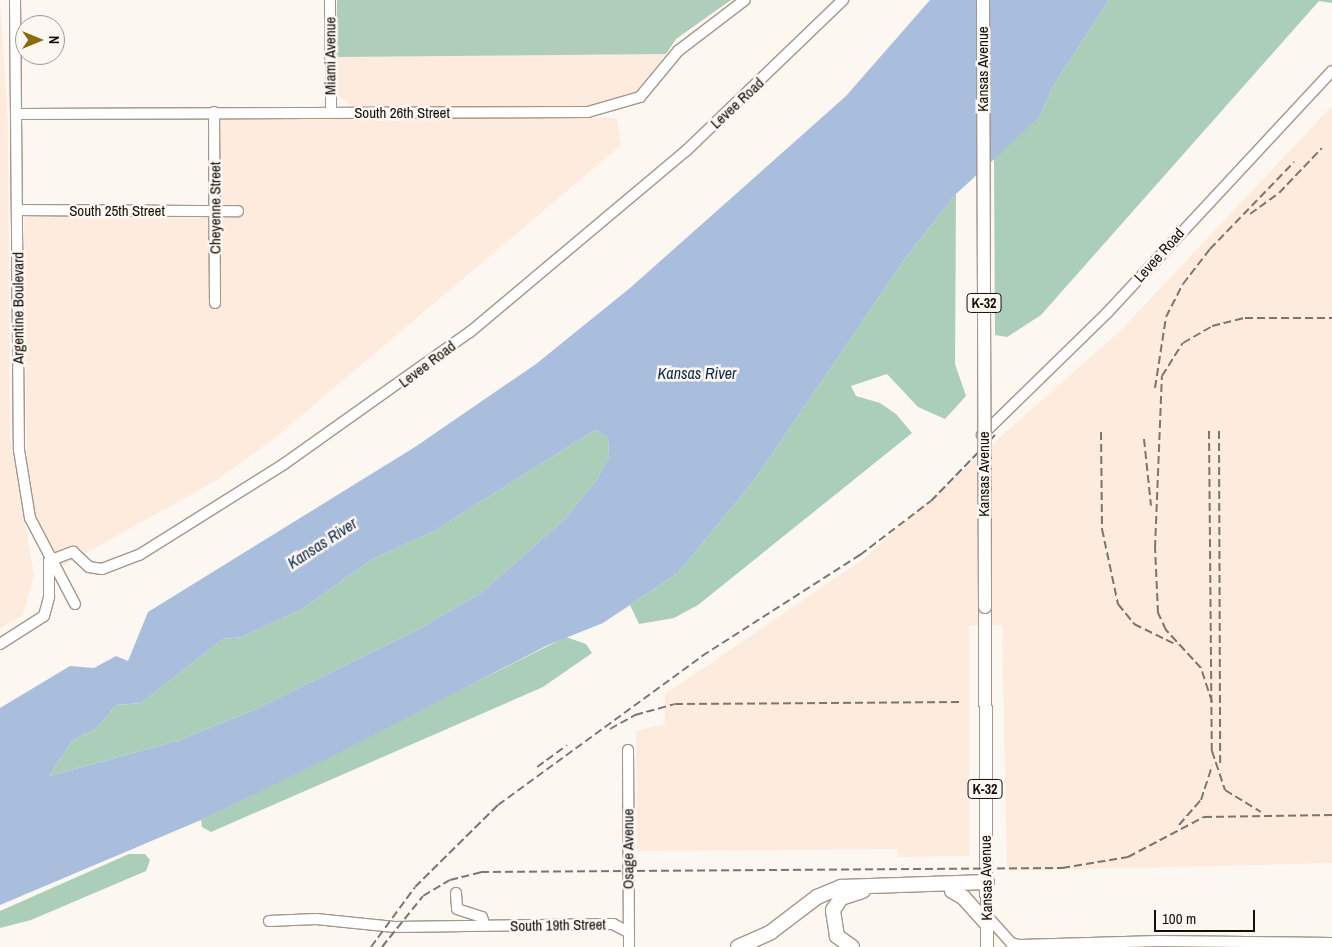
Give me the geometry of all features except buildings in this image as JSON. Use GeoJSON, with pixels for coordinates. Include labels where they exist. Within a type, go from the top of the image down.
{"type":"FeatureCollection","features":[{"type":"Feature","properties":{"kind":"highway"},"geometry":{"type":"LineString","coordinates":[[738,947],[771,932],[817,897],[841,886],[987,887]]}},
{"type":"Feature","properties":{"kind":"highway"},"geometry":{"type":"LineString","coordinates":[[852,947],[833,929],[833,910],[841,898],[860,891],[952,891],[987,887]]}},
{"type":"Feature","properties":{"kind":"highway"},"geometry":{"type":"LineString","coordinates":[[952,891],[963,897],[987,920]]}},
{"type":"Feature","properties":{"kind":"main road","name":"Kansas Avenue"},"geometry":{"type":"LineString","coordinates":[[983,0],[987,947]]}},
{"type":"Feature","properties":{"kind":"street","name":"Argentine Boulevard"},"geometry":{"type":"LineString","coordinates":[[15,0],[18,114],[19,450],[30,518],[50,561],[75,604]]}},
{"type":"Feature","properties":{"kind":"street","name":"Miami Avenue"},"geometry":{"type":"LineString","coordinates":[[330,0],[331,113]]}},
{"type":"Feature","properties":{"kind":"street","name":"South 26th Street"},"geometry":{"type":"LineString","coordinates":[[18,114],[588,112],[631,103],[678,51],[745,0]]}},
{"type":"Feature","properties":{"kind":"street","name":"Levee Road"},"geometry":{"type":"LineString","coordinates":[[50,561],[73,552],[89,567],[102,569],[139,555],[360,412],[470,332],[628,202],[843,0]]}},
{"type":"Feature","properties":{"kind":"street","name":"Levee Road"},"geometry":{"type":"LineString","coordinates":[[982,435],[1107,313],[1332,71]]}},
{"type":"Feature","properties":{"kind":"street","name":"Cheyenne Street"},"geometry":{"type":"LineString","coordinates":[[214,112],[215,303]]}},
{"type":"Feature","properties":{"kind":"street","name":"South 25th Street"},"geometry":{"type":"LineString","coordinates":[[18,210],[238,211]]}},
{"type":"Feature","properties":{"kind":"street"},"geometry":{"type":"LineString","coordinates":[[0,644],[44,616],[50,597],[50,561]]}},
{"type":"Feature","properties":{"kind":"street","name":"Osage Avenue"},"geometry":{"type":"LineString","coordinates":[[628,750],[629,947]]}},
{"type":"Feature","properties":{"kind":"street"},"geometry":{"type":"LineString","coordinates":[[456,893],[457,909],[482,917],[485,926]]}},
{"type":"Feature","properties":{"kind":"street","name":"South 19th Street"},"geometry":{"type":"LineString","coordinates":[[269,922],[316,919],[384,926],[612,924],[628,932]]}},
{"type":"Feature","properties":{"kind":"street"},"geometry":{"type":"LineString","coordinates":[[987,920],[1010,943],[1020,945],[1159,940],[1332,943]]}},
{"type":"Feature","properties":{"kind":"shaded area"},"geometry":{"type":"Polygon","coordinates":[[[0,0],[8,122],[10,435],[34,575],[23,615],[0,628],[0,0]]]}},
{"type":"Feature","properties":{"kind":"shaded area"},"geometry":{"type":"Polygon","coordinates":[[[666,54],[633,95],[602,107],[351,106],[336,93],[336,57],[666,54]]]}},
{"type":"Feature","properties":{"kind":"shaded area"},"geometry":{"type":"Polygon","coordinates":[[[1332,106],[1332,863],[1007,871],[1002,625],[969,626],[969,856],[898,857],[897,849],[637,851],[636,731],[665,724],[665,694],[862,560],[1121,330],[1332,106]]]}},
{"type":"Feature","properties":{"kind":"shaded area"},"geometry":{"type":"Polygon","coordinates":[[[223,115],[617,118],[621,145],[276,437],[217,480],[59,568],[33,509],[27,472],[24,218],[34,213],[219,214],[219,118],[223,115]]]}},
{"type":"Feature","properties":{"kind":"green space"},"geometry":{"type":"Polygon","coordinates":[[[337,0],[731,0],[676,39],[666,54],[336,57],[337,0]]]}},
{"type":"Feature","properties":{"kind":"green space"},"geometry":{"type":"Polygon","coordinates":[[[1109,0],[1332,0],[1332,3],[1319,1],[1041,315],[1007,337],[995,335],[994,158],[1040,117],[1052,88],[1109,0]]]}},
{"type":"Feature","properties":{"kind":"green space"},"geometry":{"type":"Polygon","coordinates":[[[956,194],[955,364],[966,396],[945,419],[918,407],[887,374],[851,386],[856,396],[880,403],[896,414],[912,433],[698,605],[674,618],[639,624],[630,605],[678,573],[755,479],[907,256],[956,194]]]}},
{"type":"Feature","properties":{"kind":"green space"},"geometry":{"type":"Polygon","coordinates":[[[595,430],[608,437],[609,457],[598,478],[564,520],[481,593],[419,629],[254,710],[177,741],[49,776],[73,740],[96,729],[116,705],[141,703],[223,639],[242,637],[302,609],[371,560],[434,531],[595,430]]]}},
{"type":"Feature","properties":{"kind":"green space"},"geometry":{"type":"Polygon","coordinates":[[[566,637],[586,644],[592,653],[543,687],[211,832],[202,827],[201,820],[566,637]]]}},
{"type":"Feature","properties":{"kind":"green space"},"geometry":{"type":"Polygon","coordinates":[[[129,854],[145,854],[150,860],[146,871],[31,920],[0,928],[0,911],[129,854]]]}},
{"type":"Feature","properties":{"kind":"water","name":"Kansas River"},"geometry":{"type":"Polygon","coordinates":[[[930,0],[1109,0],[1052,88],[1040,117],[956,194],[907,256],[755,479],[678,573],[603,623],[548,645],[331,757],[201,820],[0,905],[0,708],[70,666],[94,668],[116,656],[128,661],[148,612],[415,447],[536,364],[630,288],[846,96],[930,0]],[[595,430],[434,531],[371,560],[302,609],[242,637],[223,639],[141,703],[116,705],[96,729],[73,740],[49,776],[177,741],[254,710],[419,629],[481,593],[564,520],[598,478],[609,457],[608,437],[595,430]]]}},
{"type":"Feature","properties":{"kind":"railway"},"geometry":{"type":"LineString","coordinates":[[1250,214],[1279,193],[1322,148]]}},
{"type":"Feature","properties":{"kind":"railway"},"geometry":{"type":"LineString","coordinates":[[1155,388],[1166,317],[1183,284],[1210,249],[1294,162]]}},
{"type":"Feature","properties":{"kind":"railway"},"geometry":{"type":"LineString","coordinates":[[1212,702],[1201,668],[1166,630],[1158,613],[1155,548],[1162,376],[1183,343],[1212,326],[1245,318],[1332,318]]}},
{"type":"Feature","properties":{"kind":"railway"},"geometry":{"type":"LineString","coordinates":[[1209,431],[1212,751],[1225,790],[1261,812]]}},
{"type":"Feature","properties":{"kind":"railway"},"geometry":{"type":"LineString","coordinates":[[1219,431],[1220,764]]}},
{"type":"Feature","properties":{"kind":"railway"},"geometry":{"type":"LineString","coordinates":[[1101,432],[1102,529],[1118,604],[1134,624],[1177,645]]}},
{"type":"Feature","properties":{"kind":"railway"},"geometry":{"type":"LineString","coordinates":[[371,947],[415,887],[498,805],[702,656],[860,555],[931,501],[995,435]]}},
{"type":"Feature","properties":{"kind":"railway"},"geometry":{"type":"LineString","coordinates":[[1144,439],[1151,506]]}},
{"type":"Feature","properties":{"kind":"railway"},"geometry":{"type":"LineString","coordinates":[[610,729],[635,715],[675,704],[960,702]]}},
{"type":"Feature","properties":{"kind":"railway"},"geometry":{"type":"LineString","coordinates":[[537,767],[567,745]]}},
{"type":"Feature","properties":{"kind":"railway"},"geometry":{"type":"LineString","coordinates":[[1179,825],[1201,800],[1212,766]]}},
{"type":"Feature","properties":{"kind":"railway"},"geometry":{"type":"LineString","coordinates":[[382,947],[423,896],[450,880],[481,872],[1062,868],[1128,857],[1204,817],[1332,815]]}}]}
